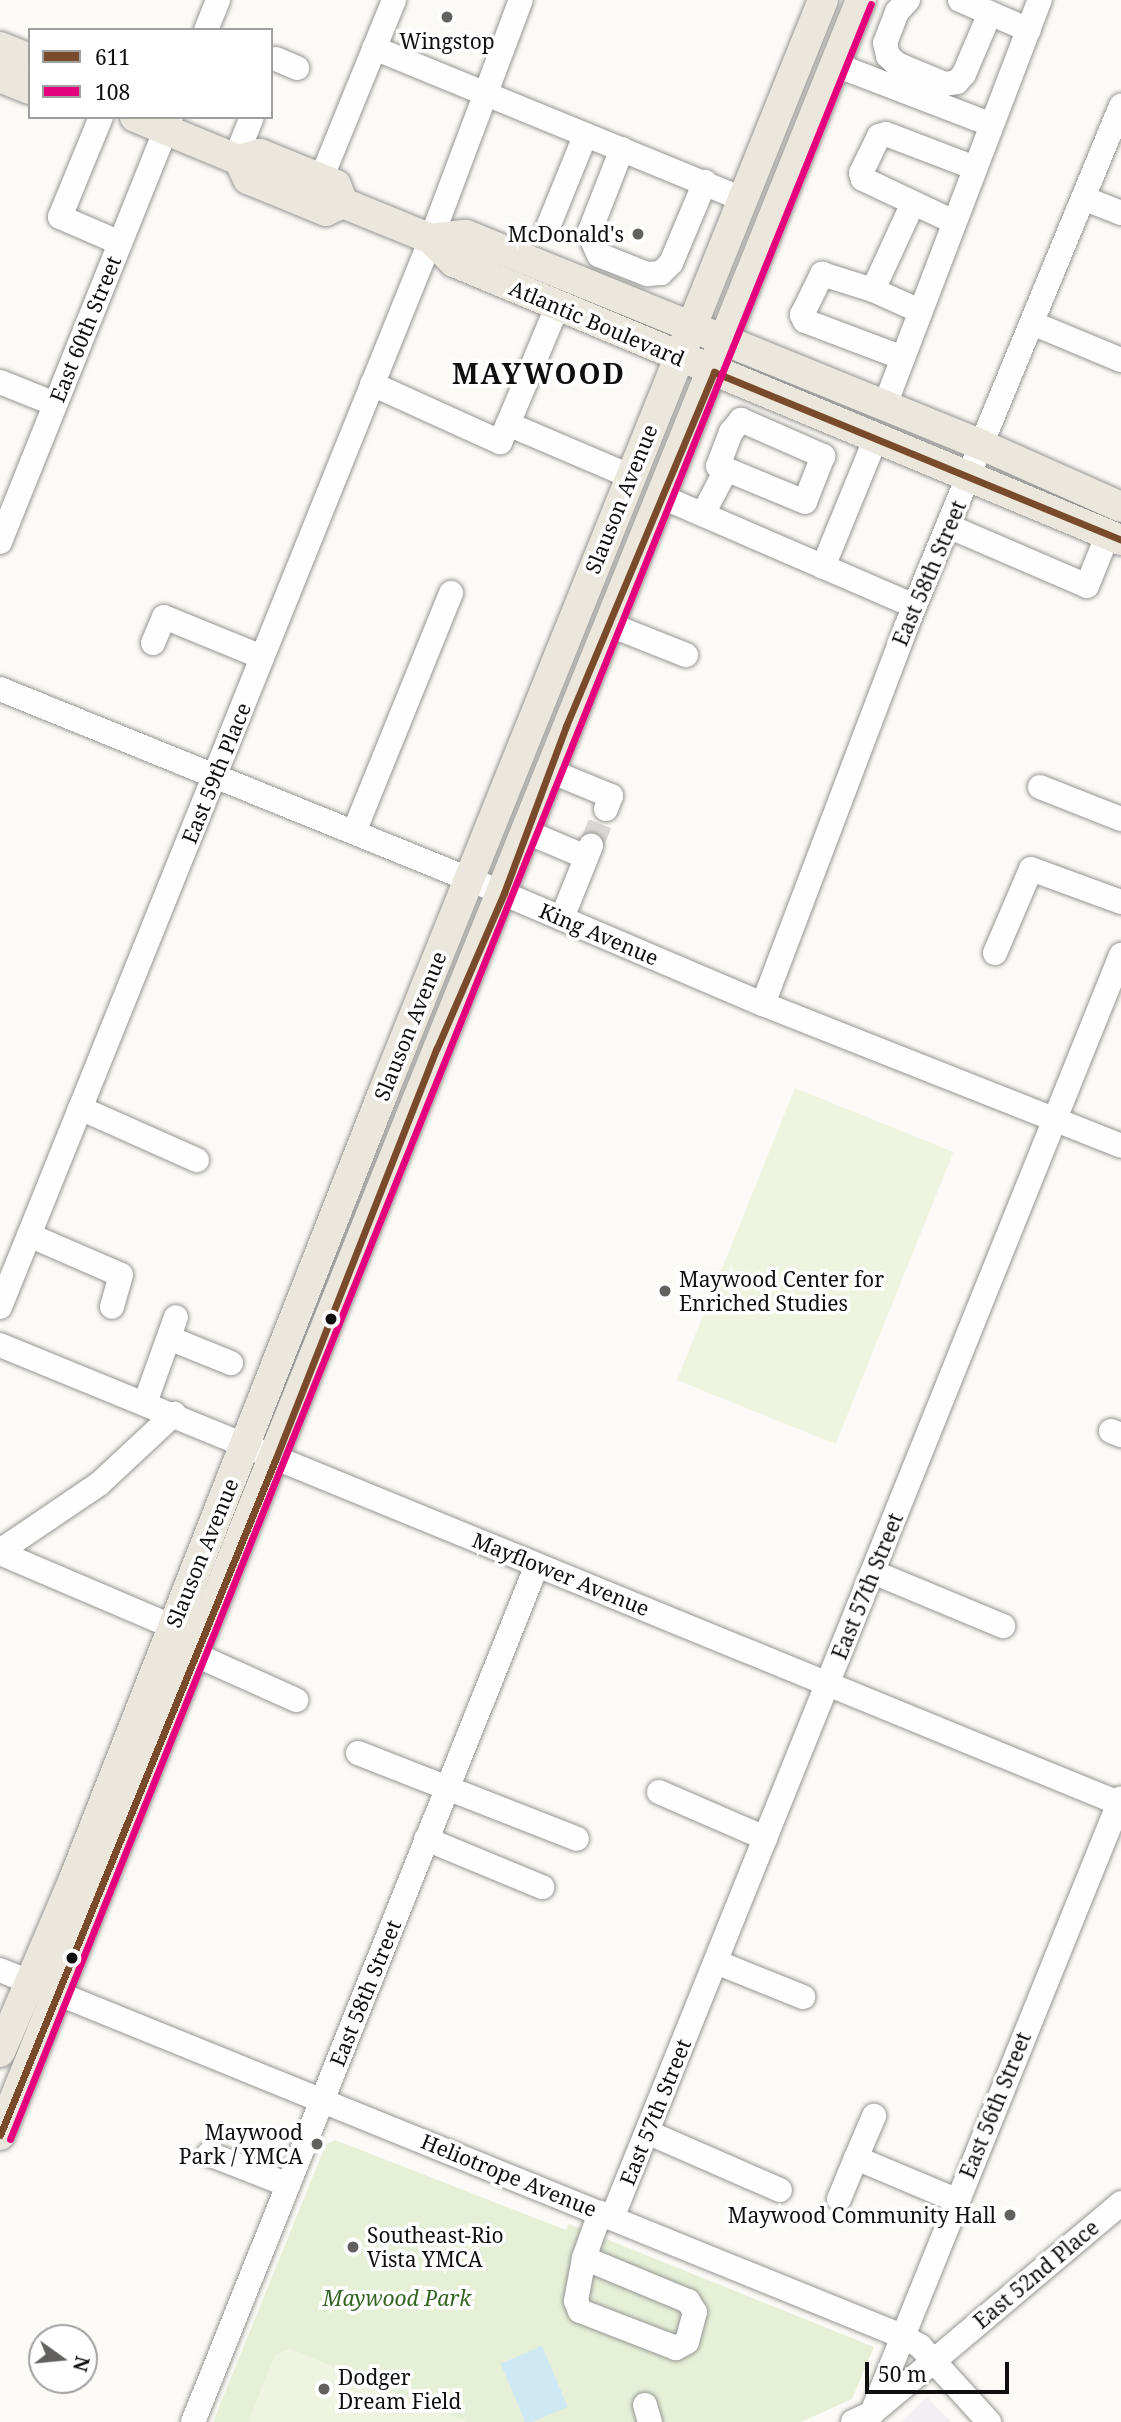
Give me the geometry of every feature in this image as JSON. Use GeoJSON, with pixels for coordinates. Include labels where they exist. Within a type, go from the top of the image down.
{"type":"FeatureCollection","features":[{"type":"Feature","properties":{"kind":"main road","name":"Slauson Avenue"},"geometry":{"type":"LineString","coordinates":[[0,2052],[74,1879],[171,1626],[246,1445],[822,0]]}},
{"type":"Feature","properties":{"kind":"main road","name":"Slauson Avenue"},"geometry":{"type":"LineString","coordinates":[[0,2135],[276,1458],[437,1048],[504,893],[608,624],[727,340],[836,65],[851,3]]}},
{"type":"Feature","properties":{"kind":"main road"},"geometry":{"type":"LineString","coordinates":[[0,47],[28,58]]}},
{"type":"Feature","properties":{"kind":"main road"},"geometry":{"type":"LineString","coordinates":[[0,77],[28,88]]}},
{"type":"Feature","properties":{"kind":"main road","name":"Atlantic Boulevard"},"geometry":{"type":"LineString","coordinates":[[146,119],[169,123],[237,159],[248,179],[326,211],[343,203]]}},
{"type":"Feature","properties":{"kind":"main road","name":"Atlantic Boulevard"},"geometry":{"type":"LineString","coordinates":[[237,159],[260,154],[321,178],[336,185],[343,203],[431,239],[454,262],[1114,537]]}},
{"type":"Feature","properties":{"kind":"main road","name":"Atlantic Boulevard"},"geometry":{"type":"LineString","coordinates":[[431,239],[466,235],[982,445],[1120,505]]}},
{"type":"Feature","properties":{"kind":"street"},"geometry":{"type":"LineString","coordinates":[[207,28],[218,0]]}},
{"type":"Feature","properties":{"kind":"street"},"geometry":{"type":"LineString","coordinates":[[321,178],[394,0]]}},
{"type":"Feature","properties":{"kind":"street","name":"East 59th Place"},"geometry":{"type":"LineString","coordinates":[[0,1307],[431,239],[521,0]]}},
{"type":"Feature","properties":{"kind":"street"},"geometry":{"type":"LineString","coordinates":[[908,0],[897,12],[885,43],[888,56],[897,64],[945,84],[957,82],[964,74],[990,13]]}},
{"type":"Feature","properties":{"kind":"street"},"geometry":{"type":"LineString","coordinates":[[960,0],[1029,30]]}},
{"type":"Feature","properties":{"kind":"street"},"geometry":{"type":"LineString","coordinates":[[885,405],[990,124],[1040,0]]}},
{"type":"Feature","properties":{"kind":"street"},"geometry":{"type":"LineString","coordinates":[[374,48],[743,199]]}},
{"type":"Feature","properties":{"kind":"street"},"geometry":{"type":"LineString","coordinates":[[836,65],[990,124]]}},
{"type":"Feature","properties":{"kind":"street"},"geometry":{"type":"LineString","coordinates":[[100,119],[60,217],[120,243]]}},
{"type":"Feature","properties":{"kind":"street"},"geometry":{"type":"LineString","coordinates":[[237,159],[251,119]]}},
{"type":"Feature","properties":{"kind":"street","name":"East 58th Street"},"geometry":{"type":"LineString","coordinates":[[763,1004],[914,607],[1083,198],[1118,121]]}},
{"type":"Feature","properties":{"kind":"street","name":"East 60th Street"},"geometry":{"type":"LineString","coordinates":[[0,542],[169,123]]}},
{"type":"Feature","properties":{"kind":"street"},"geometry":{"type":"LineString","coordinates":[[954,222],[863,179],[861,173],[879,136],[886,134],[975,168]]}},
{"type":"Feature","properties":{"kind":"street"},"geometry":{"type":"LineString","coordinates":[[548,227],[586,136]]}},
{"type":"Feature","properties":{"kind":"street"},"geometry":{"type":"LineString","coordinates":[[622,149],[589,233],[599,255],[647,274],[661,273],[671,263],[705,182]]}},
{"type":"Feature","properties":{"kind":"street"},"geometry":{"type":"LineString","coordinates":[[1083,198],[1121,213]]}},
{"type":"Feature","properties":{"kind":"street"},"geometry":{"type":"LineString","coordinates":[[873,290],[913,203]]}},
{"type":"Feature","properties":{"kind":"street"},"geometry":{"type":"LineString","coordinates":[[902,358],[805,321],[802,315],[822,274],[873,290],[920,311]]}},
{"type":"Feature","properties":{"kind":"street"},"geometry":{"type":"LineString","coordinates":[[372,384],[500,442],[557,307]]}},
{"type":"Feature","properties":{"kind":"street"},"geometry":{"type":"LineString","coordinates":[[1032,323],[1121,360]]}},
{"type":"Feature","properties":{"kind":"street"},"geometry":{"type":"LineString","coordinates":[[0,382],[55,404]]}},
{"type":"Feature","properties":{"kind":"street"},"geometry":{"type":"LineString","coordinates":[[805,502],[823,456],[741,420],[731,432],[718,466],[843,518]]}},
{"type":"Feature","properties":{"kind":"street"},"geometry":{"type":"LineString","coordinates":[[508,424],[630,476]]}},
{"type":"Feature","properties":{"kind":"street"},"geometry":{"type":"LineString","coordinates":[[823,567],[876,438]]}},
{"type":"Feature","properties":{"kind":"street"},"geometry":{"type":"LineString","coordinates":[[703,514],[726,470]]}},
{"type":"Feature","properties":{"kind":"street"},"geometry":{"type":"LineString","coordinates":[[660,496],[914,607]]}},
{"type":"Feature","properties":{"kind":"street"},"geometry":{"type":"LineString","coordinates":[[948,526],[1087,586],[1114,537]]}},
{"type":"Feature","properties":{"kind":"street"},"geometry":{"type":"LineString","coordinates":[[354,832],[451,593]]}},
{"type":"Feature","properties":{"kind":"street"},"geometry":{"type":"LineString","coordinates":[[153,643],[164,617],[262,657]]}},
{"type":"Feature","properties":{"kind":"street"},"geometry":{"type":"LineString","coordinates":[[608,624],[686,655]]}},
{"type":"Feature","properties":{"kind":"street","name":"King Avenue"},"geometry":{"type":"LineString","coordinates":[[0,688],[504,893],[763,1004],[1056,1117],[1121,1146]]}},
{"type":"Feature","properties":{"kind":"street"},"geometry":{"type":"LineString","coordinates":[[550,771],[611,796],[606,809]]}},
{"type":"Feature","properties":{"kind":"street"},"geometry":{"type":"LineString","coordinates":[[1040,787],[1121,819]]}},
{"type":"Feature","properties":{"kind":"street"},"geometry":{"type":"LineString","coordinates":[[527,832],[589,851],[562,918]]}},
{"type":"Feature","properties":{"kind":"street"},"geometry":{"type":"LineString","coordinates":[[995,953],[1031,869],[1121,902]]}},
{"type":"Feature","properties":{"kind":"street","name":"East 57th Street"},"geometry":{"type":"LineString","coordinates":[[584,2258],[688,2301],[695,2312],[687,2342],[676,2348],[580,2311],[576,2301],[584,2258],[647,2132],[1121,955]]}},
{"type":"Feature","properties":{"kind":"street"},"geometry":{"type":"LineString","coordinates":[[80,1108],[197,1160]]}},
{"type":"Feature","properties":{"kind":"street"},"geometry":{"type":"LineString","coordinates":[[29,1236],[121,1275],[111,1307]]}},
{"type":"Feature","properties":{"kind":"street"},"geometry":{"type":"LineString","coordinates":[[145,1403],[172,1327],[231,1363]]}},
{"type":"Feature","properties":{"kind":"street","name":"Mayflower Avenue"},"geometry":{"type":"LineString","coordinates":[[0,1345],[1120,1802]]}},
{"type":"Feature","properties":{"kind":"street"},"geometry":{"type":"LineString","coordinates":[[0,1552],[99,1484],[174,1415]]}},
{"type":"Feature","properties":{"kind":"street"},"geometry":{"type":"LineString","coordinates":[[0,1552],[171,1626]]}},
{"type":"Feature","properties":{"kind":"street","name":"East 58th Street"},"geometry":{"type":"LineString","coordinates":[[193,2422],[537,1565]]}},
{"type":"Feature","properties":{"kind":"street"},"geometry":{"type":"LineString","coordinates":[[873,1572],[1003,1626]]}},
{"type":"Feature","properties":{"kind":"street"},"geometry":{"type":"LineString","coordinates":[[196,1654],[296,1700]]}},
{"type":"Feature","properties":{"kind":"street"},"geometry":{"type":"LineString","coordinates":[[358,1753],[577,1839]]}},
{"type":"Feature","properties":{"kind":"street"},"geometry":{"type":"LineString","coordinates":[[659,1791],[765,1838]]}},
{"type":"Feature","properties":{"kind":"street","name":"East 56th Street"},"geometry":{"type":"LineString","coordinates":[[863,2418],[902,2336],[1120,1802]]}},
{"type":"Feature","properties":{"kind":"street"},"geometry":{"type":"LineString","coordinates":[[426,1839],[542,1887]]}},
{"type":"Feature","properties":{"kind":"street"},"geometry":{"type":"LineString","coordinates":[[716,1962],[803,1997]]}},
{"type":"Feature","properties":{"kind":"street","name":"Heliotrope Avenue"},"geometry":{"type":"LineString","coordinates":[[0,1970],[323,2098],[902,2336],[933,2360],[989,2422]]}},
{"type":"Feature","properties":{"kind":"street"},"geometry":{"type":"LineString","coordinates":[[838,2199],[874,2116]]}},
{"type":"Feature","properties":{"kind":"street"},"geometry":{"type":"LineString","coordinates":[[647,2132],[779,2190]]}},
{"type":"Feature","properties":{"kind":"street"},"geometry":{"type":"LineString","coordinates":[[209,2154],[288,2185]]}},
{"type":"Feature","properties":{"kind":"street"},"geometry":{"type":"LineString","coordinates":[[856,2158],[956,2200]]}},
{"type":"Feature","properties":{"kind":"street","name":"East 52nd Place"},"geometry":{"type":"LineString","coordinates":[[863,2418],[1121,2203]]}},
{"type":"Feature","properties":{"kind":"shaded area"},"geometry":{"type":"Polygon","coordinates":[[[927,2397],[951,2422],[901,2422],[927,2397]]]}},
{"type":"Feature","properties":{"kind":"green space"},"geometry":{"type":"Polygon","coordinates":[[[795,1088],[954,1152],[836,1444],[677,1380],[795,1088]]]}},
{"type":"Feature","properties":{"kind":"green space","name":"Maywood Park"},"geometry":{"type":"Polygon","coordinates":[[[335,2140],[566,2230],[569,2224],[874,2347],[852,2399],[801,2422],[213,2422],[326,2144],[335,2140]]]}},
{"type":"Feature","properties":{"kind":"green space","name":"Dodger Dream Field"},"geometry":{"type":"Polygon","coordinates":[[[290,2349],[468,2422],[248,2422],[275,2355],[290,2349]]]}},
{"type":"Feature","properties":{"kind":"water"},"geometry":{"type":"Polygon","coordinates":[[[542,2346],[568,2407],[532,2422],[525,2422],[501,2364],[542,2346]]]}},
{"type":"Feature","properties":{"kind":"tunnel"},"geometry":{"type":"LineString","coordinates":[[591,846],[606,809]]}},
{"type":"Feature","properties":{"kind":"transit line","name":"108"},"geometry":{"type":"LineString","coordinates":[[10,2139],[871,4]]}},
{"type":"Feature","properties":{"kind":"transit line","name":"611"},"geometry":{"type":"LineString","coordinates":[[0,2135],[276,1458],[437,1048],[504,893],[566,726],[714,372],[1121,540]]}},
{"type":"Feature","properties":{"kind":"place","name":"Wingstop"},"geometry":{"type":"Point","coordinates":[447,17]}},
{"type":"Feature","properties":{"kind":"place","name":"McDonald's"},"geometry":{"type":"Point","coordinates":[638,234]}},
{"type":"Feature","properties":{"kind":"place","name":"Maywood Center for Enriched Studies"},"geometry":{"type":"Point","coordinates":[665,1291]}},
{"type":"Feature","properties":{"kind":"place","name":"Maywood Park / YMCA"},"geometry":{"type":"Point","coordinates":[317,2144]}},
{"type":"Feature","properties":{"kind":"place","name":"Maywood Community Hall"},"geometry":{"type":"Point","coordinates":[1010,2215]}},
{"type":"Feature","properties":{"kind":"place","name":"Southeast-Rio Vista YMCA"},"geometry":{"type":"Point","coordinates":[353,2247]}},
{"type":"Feature","properties":{"kind":"place","name":"Dodger Dream Field"},"geometry":{"type":"Point","coordinates":[324,2389]}},
{"type":"Feature","properties":{"kind":"district","name":"MAYWOOD"},"geometry":{"type":"Point","coordinates":[539,373]}}]}
